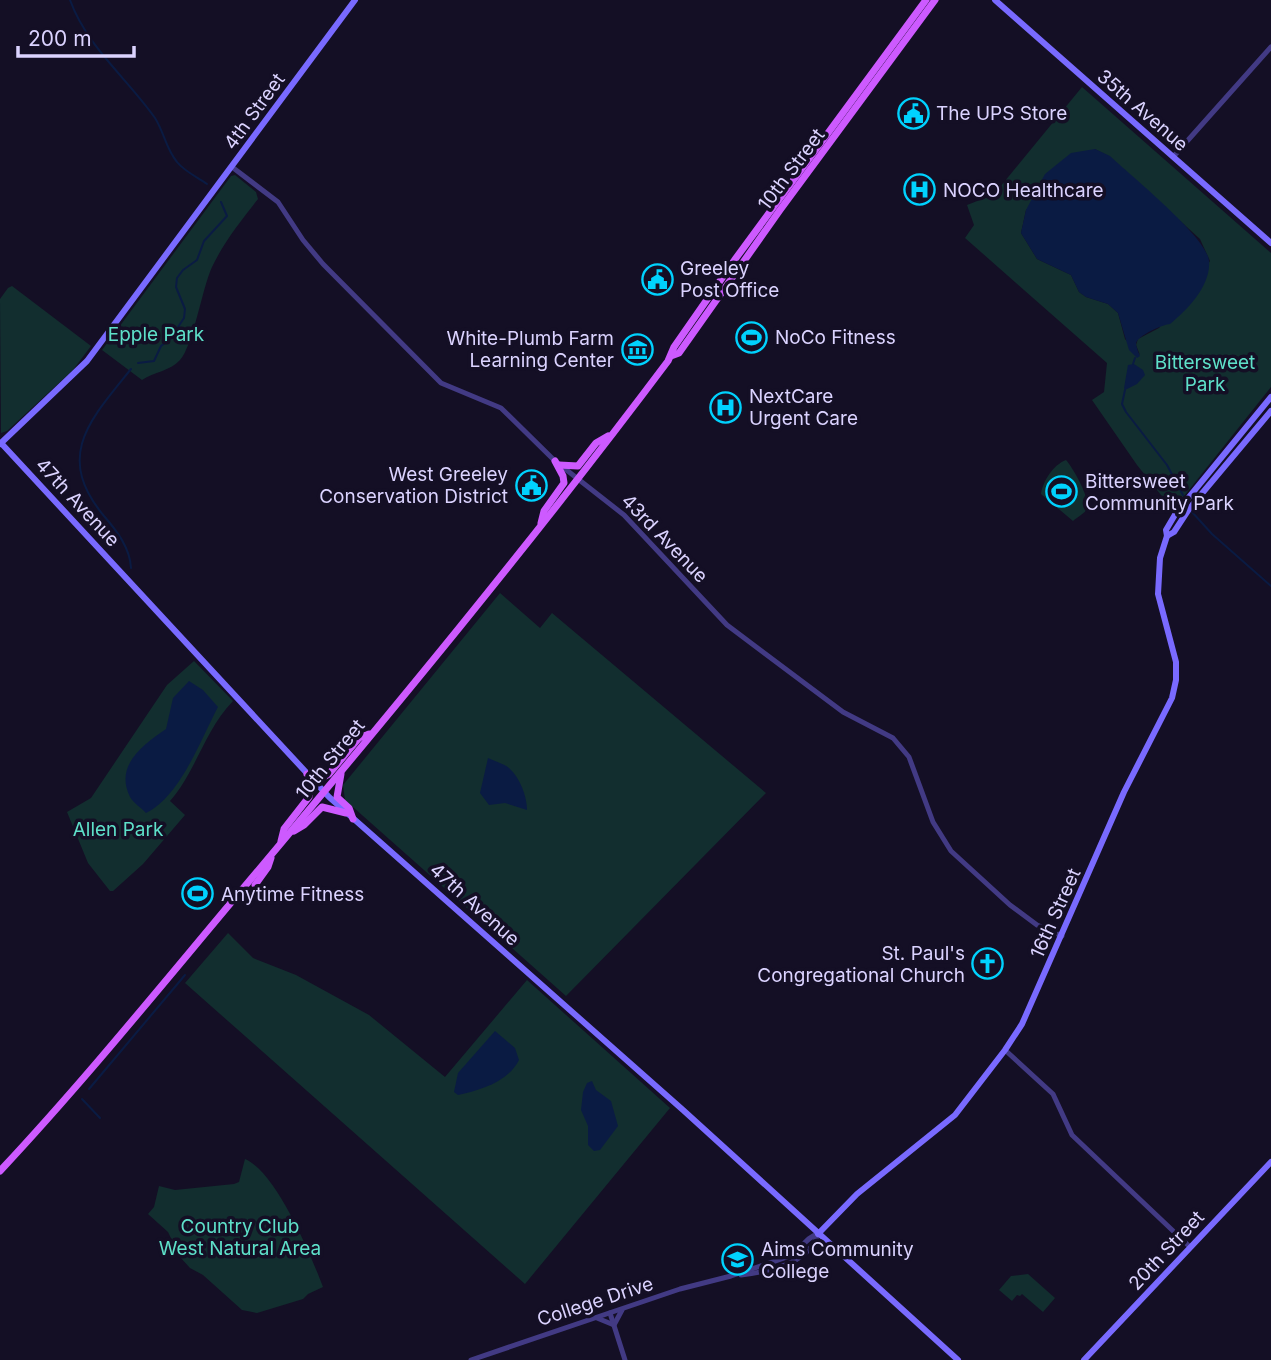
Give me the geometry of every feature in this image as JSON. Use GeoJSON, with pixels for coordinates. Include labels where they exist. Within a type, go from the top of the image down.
{"type":"FeatureCollection","features":[{"type":"Feature","properties":{"kind":"main road","name":"4th Street"},"geometry":{"type":"LineString","coordinates":[[0,443],[87,361],[355,0]]}},
{"type":"Feature","properties":{"kind":"main road","name":"10th Street"},"geometry":{"type":"LineString","coordinates":[[0,1171],[76,1086],[280,845],[540,527],[671,356],[674,347],[736,258],[926,0]]}},
{"type":"Feature","properties":{"kind":"main road","name":"10th Street"},"geometry":{"type":"LineString","coordinates":[[671,356],[679,353],[778,212],[936,0]]}},
{"type":"Feature","properties":{"kind":"main road","name":"35th Avenue"},"geometry":{"type":"LineString","coordinates":[[995,0],[1271,243]]}},
{"type":"Feature","properties":{"kind":"main road","name":"16th Street"},"geometry":{"type":"LineString","coordinates":[[818,1234],[857,1194],[946,1124],[1005,1050],[1022,1024],[1124,792],[1163,719],[1175,689],[1174,653],[1158,594],[1160,558],[1167,536],[1166,530],[1176,513],[1271,397]]}},
{"type":"Feature","properties":{"kind":"main road","name":"16th Street"},"geometry":{"type":"LineString","coordinates":[[1167,536],[1174,532],[1184,515],[1271,411]]}},
{"type":"Feature","properties":{"kind":"main road"},"geometry":{"type":"LineString","coordinates":[[557,463],[578,466],[597,443],[612,434]]}},
{"type":"Feature","properties":{"kind":"main road","name":"47th Avenue"},"geometry":{"type":"LineString","coordinates":[[0,443],[323,792],[687,1114],[958,1360]]}},
{"type":"Feature","properties":{"kind":"main road"},"geometry":{"type":"LineString","coordinates":[[540,527],[544,512],[564,483],[557,463]]}},
{"type":"Feature","properties":{"kind":"main road"},"geometry":{"type":"LineString","coordinates":[[280,845],[284,829],[309,797],[308,775],[323,777],[329,774],[359,738],[373,732]]}},
{"type":"Feature","properties":{"kind":"main road"},"geometry":{"type":"LineString","coordinates":[[342,771],[337,797],[349,808],[354,819]]}},
{"type":"Feature","properties":{"kind":"main road"},"geometry":{"type":"LineString","coordinates":[[290,833],[304,825],[322,807],[346,813]]}},
{"type":"Feature","properties":{"kind":"main road"},"geometry":{"type":"LineString","coordinates":[[259,897],[255,885],[268,867],[272,854]]}},
{"type":"Feature","properties":{"kind":"main road","name":"20th Street"},"geometry":{"type":"LineString","coordinates":[[1084,1360],[1271,1162]]}},
{"type":"Feature","properties":{"kind":"street"},"geometry":{"type":"LineString","coordinates":[[1173,157],[1271,47]]}},
{"type":"Feature","properties":{"kind":"street","name":"43rd Avenue"},"geometry":{"type":"LineString","coordinates":[[232,167],[278,202],[313,253],[441,383],[501,408],[557,463],[624,515],[727,625],[843,712],[893,738],[909,757],[933,822],[951,851],[1012,906],[1037,925],[1062,936]]}},
{"type":"Feature","properties":{"kind":"street"},"geometry":{"type":"LineString","coordinates":[[1005,1050],[1053,1094],[1072,1135],[1191,1247]]}},
{"type":"Feature","properties":{"kind":"street","name":"College Drive"},"geometry":{"type":"LineString","coordinates":[[471,1360],[680,1289],[731,1276],[790,1256],[811,1236],[818,1234]]}},
{"type":"Feature","properties":{"kind":"street"},"geometry":{"type":"LineString","coordinates":[[614,1325],[623,1308]]}},
{"type":"Feature","properties":{"kind":"street"},"geometry":{"type":"LineString","coordinates":[[610,1313],[625,1360]]}},
{"type":"Feature","properties":{"kind":"street"},"geometry":{"type":"LineString","coordinates":[[594,1318],[614,1325]]}},
{"type":"Feature","properties":{"kind":"green space","name":"Bittersweet Park"},"geometry":{"type":"Polygon","coordinates":[[[1082,87],[1271,253],[1271,387],[1173,510],[1137,465],[1092,400],[1104,392],[1107,363],[965,238],[974,225],[967,205],[990,196],[1082,87]],[[1095,149],[1026,210],[1021,233],[1037,259],[1071,275],[1079,292],[1108,304],[1118,313],[1125,339],[1140,355],[1136,345],[1138,339],[1159,328],[1210,261],[1200,239],[1110,157],[1095,149]]]}},
{"type":"Feature","properties":{"kind":"green space","name":"Epple Park"},"geometry":{"type":"Polygon","coordinates":[[[235,175],[256,192],[258,199],[227,240],[212,267],[185,353],[172,367],[142,380],[102,350],[231,176],[235,175]]]}},
{"type":"Feature","properties":{"kind":"green space"},"geometry":{"type":"Polygon","coordinates":[[[12,286],[91,346],[73,370],[7,431],[1,433],[0,299],[12,286]]]}},
{"type":"Feature","properties":{"kind":"green space","name":"Bittersweet Community Park"},"geometry":{"type":"Polygon","coordinates":[[[1066,460],[1081,484],[1088,504],[1086,511],[1073,521],[1041,494],[1049,474],[1066,460]]]}},
{"type":"Feature","properties":{"kind":"green space"},"geometry":{"type":"Polygon","coordinates":[[[500,593],[540,628],[552,613],[766,793],[566,996],[345,800],[343,785],[500,593]]]}},
{"type":"Feature","properties":{"kind":"green space","name":"Allen Park"},"geometry":{"type":"Polygon","coordinates":[[[194,661],[233,701],[215,725],[187,777],[170,801],[185,815],[143,864],[110,891],[88,863],[67,812],[91,798],[167,685],[194,661]]]}},
{"type":"Feature","properties":{"kind":"green space"},"geometry":{"type":"Polygon","coordinates":[[[228,933],[253,958],[296,975],[369,1015],[445,1077],[527,980],[670,1108],[525,1284],[185,983],[228,933]]]}},
{"type":"Feature","properties":{"kind":"green space","name":"Country Club West Natural Area"},"geometry":{"type":"Polygon","coordinates":[[[245,1159],[269,1180],[280,1197],[301,1236],[323,1287],[303,1299],[257,1313],[242,1310],[203,1275],[190,1268],[180,1257],[168,1232],[148,1214],[154,1207],[159,1186],[175,1190],[234,1184],[239,1182],[245,1159]]]}},
{"type":"Feature","properties":{"kind":"green space"},"geometry":{"type":"Polygon","coordinates":[[[1028,1274],[1055,1298],[1043,1312],[1022,1294],[1012,1301],[999,1290],[1011,1276],[1028,1274]]]}},
{"type":"Feature","properties":{"kind":"water"},"geometry":{"type":"Polygon","coordinates":[[[1095,149],[1110,156],[1167,207],[1196,238],[1209,261],[1206,279],[1197,297],[1170,324],[1151,331],[1137,341],[1140,356],[1137,358],[1129,350],[1118,313],[1108,304],[1079,292],[1071,275],[1037,259],[1021,233],[1026,210],[1045,174],[1071,153],[1095,149]]]}},
{"type":"Feature","properties":{"kind":"water"},"geometry":{"type":"Polygon","coordinates":[[[1134,364],[1143,370],[1145,375],[1137,384],[1125,390],[1128,365],[1134,364]]]}},
{"type":"Feature","properties":{"kind":"water"},"geometry":{"type":"Polygon","coordinates":[[[189,681],[203,690],[218,707],[179,781],[158,805],[146,813],[133,802],[126,786],[129,765],[149,741],[166,729],[173,698],[189,681]]]}},
{"type":"Feature","properties":{"kind":"water"},"geometry":{"type":"Polygon","coordinates":[[[488,758],[505,765],[513,772],[522,787],[527,810],[505,803],[489,805],[480,793],[488,758]]]}},
{"type":"Feature","properties":{"kind":"water"},"geometry":{"type":"Polygon","coordinates":[[[495,1031],[515,1048],[519,1060],[501,1079],[484,1088],[458,1095],[454,1092],[458,1073],[495,1031]]]}},
{"type":"Feature","properties":{"kind":"water"},"geometry":{"type":"Polygon","coordinates":[[[592,1081],[596,1090],[611,1101],[618,1126],[600,1150],[594,1151],[588,1145],[588,1126],[581,1110],[583,1092],[587,1083],[592,1081]]]}},
{"type":"Feature","properties":{"kind":"waterway"},"geometry":{"type":"LineString","coordinates":[[70,0],[77,17],[97,47],[155,118],[177,162],[207,184]]}},
{"type":"Feature","properties":{"kind":"waterway"},"geometry":{"type":"LineString","coordinates":[[138,363],[154,361],[161,346],[170,339],[184,318],[185,309],[176,287],[177,278],[197,260],[204,241],[227,216],[221,202]]}},
{"type":"Feature","properties":{"kind":"waterway"},"geometry":{"type":"LineString","coordinates":[[1133,364],[1135,358]]}},
{"type":"Feature","properties":{"kind":"waterway"},"geometry":{"type":"LineString","coordinates":[[131,369],[91,422],[83,439],[80,457],[81,475],[89,495],[122,540],[131,568]]}},
{"type":"Feature","properties":{"kind":"waterway"},"geometry":{"type":"LineString","coordinates":[[1125,390],[1122,404],[1126,412],[1167,465],[1183,495]]}},
{"type":"Feature","properties":{"kind":"waterway"},"geometry":{"type":"LineString","coordinates":[[1192,512],[1212,534],[1271,586]]}},
{"type":"Feature","properties":{"kind":"waterway"},"geometry":{"type":"LineString","coordinates":[[89,1089],[185,975]]}},
{"type":"Feature","properties":{"kind":"waterway"},"geometry":{"type":"LineString","coordinates":[[82,1099],[100,1118]]}},
{"type":"Feature","properties":{"kind":"place","name":"The UPS Store"},"geometry":{"type":"Point","coordinates":[913,113]}},
{"type":"Feature","properties":{"kind":"place","name":"NOCO Healthcare"},"geometry":{"type":"Point","coordinates":[920,190]}},
{"type":"Feature","properties":{"kind":"place","name":"Greeley Post Office"},"geometry":{"type":"Point","coordinates":[657,279]}},
{"type":"Feature","properties":{"kind":"place","name":"NoCo Fitness"},"geometry":{"type":"Point","coordinates":[752,337]}},
{"type":"Feature","properties":{"kind":"place","name":"White-Plumb Farm Learning Center"},"geometry":{"type":"Point","coordinates":[637,349]}},
{"type":"Feature","properties":{"kind":"place","name":"NextCare Urgent Care"},"geometry":{"type":"Point","coordinates":[726,407]}},
{"type":"Feature","properties":{"kind":"place","name":"West Greeley Conservation District"},"geometry":{"type":"Point","coordinates":[531,485]}},
{"type":"Feature","properties":{"kind":"place","name":"Bittersweet Community Park"},"geometry":{"type":"Point","coordinates":[1062,492]}},
{"type":"Feature","properties":{"kind":"place","name":"Anytime Fitness"},"geometry":{"type":"Point","coordinates":[198,894]}},
{"type":"Feature","properties":{"kind":"place","name":"St. Paul's Congregational Church"},"geometry":{"type":"Point","coordinates":[988,964]}},
{"type":"Feature","properties":{"kind":"place","name":"Aims Community College"},"geometry":{"type":"Point","coordinates":[738,1260]}}]}
